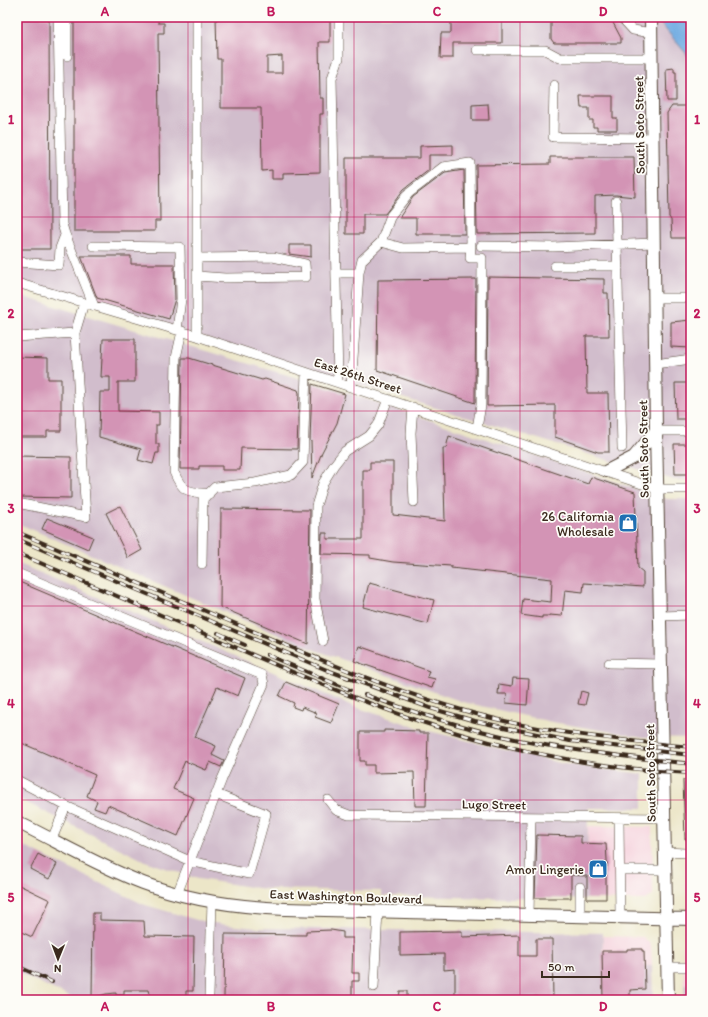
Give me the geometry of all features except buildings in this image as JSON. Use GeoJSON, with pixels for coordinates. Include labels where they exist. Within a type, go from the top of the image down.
{"type":"FeatureCollection","features":[{"type":"Feature","properties":{"kind":"main road","name":"South Soto Street"},"geometry":{"type":"LineString","coordinates":[[651,18],[656,431],[668,1000]]}},
{"type":"Feature","properties":{"kind":"main road"},"geometry":{"type":"LineString","coordinates":[[607,471],[634,457],[656,431]]}},
{"type":"Feature","properties":{"kind":"main road","name":"East Washington Boulevard"},"geometry":{"type":"LineString","coordinates":[[17,822],[121,873],[177,894],[212,902],[248,907],[529,916],[691,919]]}},
{"type":"Feature","properties":{"kind":"street"},"geometry":{"type":"LineString","coordinates":[[58,17],[62,224],[65,236],[94,306]]}},
{"type":"Feature","properties":{"kind":"street"},"geometry":{"type":"LineString","coordinates":[[67,17],[67,56]]}},
{"type":"Feature","properties":{"kind":"street"},"geometry":{"type":"LineString","coordinates":[[197,336],[198,17]]}},
{"type":"Feature","properties":{"kind":"street"},"geometry":{"type":"LineString","coordinates":[[338,382],[332,78],[339,58],[339,17]]}},
{"type":"Feature","properties":{"kind":"street"},"geometry":{"type":"LineString","coordinates":[[621,17],[633,30],[652,33]]}},
{"type":"Feature","properties":{"kind":"street"},"geometry":{"type":"LineString","coordinates":[[477,50],[545,50],[560,58],[652,58]]}},
{"type":"Feature","properties":{"kind":"street"},"geometry":{"type":"LineString","coordinates":[[554,85],[553,137],[653,138]]}},
{"type":"Feature","properties":{"kind":"street"},"geometry":{"type":"LineString","coordinates":[[352,387],[359,273],[362,260],[381,242],[391,215],[408,193],[442,167],[470,163],[470,258],[482,258],[481,405],[477,428]]}},
{"type":"Feature","properties":{"kind":"street"},"geometry":{"type":"LineString","coordinates":[[616,201],[622,448]]}},
{"type":"Feature","properties":{"kind":"street"},"geometry":{"type":"LineString","coordinates":[[17,262],[59,265],[60,248],[65,236]]}},
{"type":"Feature","properties":{"kind":"street"},"geometry":{"type":"LineString","coordinates":[[381,242],[404,248],[470,247]]}},
{"type":"Feature","properties":{"kind":"street"},"geometry":{"type":"LineString","coordinates":[[481,246],[553,247],[654,243]]}},
{"type":"Feature","properties":{"kind":"street"},"geometry":{"type":"LineString","coordinates":[[92,246],[180,247],[181,298],[176,358],[174,472],[180,486],[189,492],[208,494]]}},
{"type":"Feature","properties":{"kind":"street"},"geometry":{"type":"LineString","coordinates":[[197,258],[273,257],[305,264],[306,277],[225,278],[197,276]]}},
{"type":"Feature","properties":{"kind":"street"},"geometry":{"type":"LineString","coordinates":[[555,266],[618,266]]}},
{"type":"Feature","properties":{"kind":"street"},"geometry":{"type":"LineString","coordinates":[[336,273],[359,273]]}},
{"type":"Feature","properties":{"kind":"street","name":"East 26th Street"},"geometry":{"type":"LineString","coordinates":[[17,283],[197,336],[657,488],[691,489]]}},
{"type":"Feature","properties":{"kind":"street"},"geometry":{"type":"LineString","coordinates":[[654,298],[691,298]]}},
{"type":"Feature","properties":{"kind":"street"},"geometry":{"type":"LineString","coordinates":[[17,503],[86,517],[75,333],[84,303]]}},
{"type":"Feature","properties":{"kind":"street"},"geometry":{"type":"LineString","coordinates":[[17,337],[75,333]]}},
{"type":"Feature","properties":{"kind":"street"},"geometry":{"type":"LineString","coordinates":[[655,364],[691,359]]}},
{"type":"Feature","properties":{"kind":"street"},"geometry":{"type":"LineString","coordinates":[[202,564],[203,499],[215,487],[255,483],[291,475],[303,462],[306,372]]}},
{"type":"Feature","properties":{"kind":"street"},"geometry":{"type":"LineString","coordinates":[[323,641],[315,599],[316,506],[323,483],[334,465],[345,451],[369,436],[378,425],[388,399]]}},
{"type":"Feature","properties":{"kind":"street"},"geometry":{"type":"LineString","coordinates":[[413,407],[411,433],[414,502]]}},
{"type":"Feature","properties":{"kind":"street"},"geometry":{"type":"LineString","coordinates":[[656,431],[691,431]]}},
{"type":"Feature","properties":{"kind":"street"},"geometry":{"type":"LineString","coordinates":[[17,573],[262,675],[264,684],[216,794],[177,894]]}},
{"type":"Feature","properties":{"kind":"street"},"geometry":{"type":"LineString","coordinates":[[661,616],[691,616]]}},
{"type":"Feature","properties":{"kind":"street"},"geometry":{"type":"LineString","coordinates":[[609,663],[662,664]]}},
{"type":"Feature","properties":{"kind":"street"},"geometry":{"type":"LineString","coordinates":[[17,780],[66,806],[190,861],[249,874],[266,814],[216,794]]}},
{"type":"Feature","properties":{"kind":"street","name":"Lugo Street"},"geometry":{"type":"LineString","coordinates":[[328,800],[336,810],[349,814],[531,818],[664,818]]}},
{"type":"Feature","properties":{"kind":"street"},"geometry":{"type":"LineString","coordinates":[[52,839],[66,806]]}},
{"type":"Feature","properties":{"kind":"street"},"geometry":{"type":"LineString","coordinates":[[529,916],[531,818]]}},
{"type":"Feature","properties":{"kind":"street"},"geometry":{"type":"LineString","coordinates":[[619,818],[620,917]]}},
{"type":"Feature","properties":{"kind":"street"},"geometry":{"type":"LineString","coordinates":[[666,852],[686,853]]}},
{"type":"Feature","properties":{"kind":"street"},"geometry":{"type":"LineString","coordinates":[[620,870],[666,870]]}},
{"type":"Feature","properties":{"kind":"street"},"geometry":{"type":"LineString","coordinates":[[580,887],[580,916]]}},
{"type":"Feature","properties":{"kind":"street"},"geometry":{"type":"LineString","coordinates":[[209,995],[212,902]]}},
{"type":"Feature","properties":{"kind":"street"},"geometry":{"type":"LineString","coordinates":[[374,987],[378,911]]}},
{"type":"Feature","properties":{"kind":"street"},"geometry":{"type":"LineString","coordinates":[[668,967],[691,967]]}},
{"type":"Feature","properties":{"kind":"shaded area"},"geometry":{"type":"Polygon","coordinates":[[[17,17],[691,17],[691,480],[674,480],[17,281],[17,17]]]}},
{"type":"Feature","properties":{"kind":"shaded area"},"geometry":{"type":"Polygon","coordinates":[[[17,295],[351,394],[667,499],[691,499],[691,738],[643,737],[552,722],[463,702],[307,647],[17,523],[17,295]]]}},
{"type":"Feature","properties":{"kind":"shaded area"},"geometry":{"type":"Polygon","coordinates":[[[17,563],[355,707],[429,731],[564,764],[643,774],[643,808],[588,808],[587,899],[381,896],[381,891],[264,889],[198,879],[145,861],[17,798],[17,563]]]}},
{"type":"Feature","properties":{"kind":"shaded area"},"geometry":{"type":"Polygon","coordinates":[[[588,826],[652,827],[653,895],[646,900],[587,899],[588,826]]]}},
{"type":"Feature","properties":{"kind":"shaded area"},"geometry":{"type":"Polygon","coordinates":[[[685,836],[691,836],[691,898],[686,891],[685,836]]]}},
{"type":"Feature","properties":{"kind":"shaded area"},"geometry":{"type":"Polygon","coordinates":[[[17,843],[145,905],[197,920],[227,925],[256,928],[603,933],[602,965],[652,966],[653,1000],[144,1000],[72,998],[17,972],[17,843]]]}},
{"type":"Feature","properties":{"kind":"shaded area"},"geometry":{"type":"Polygon","coordinates":[[[603,936],[643,937],[651,945],[652,966],[602,965],[603,936]]]}},
{"type":"Feature","properties":{"kind":"shaded area"},"geometry":{"type":"Polygon","coordinates":[[[691,939],[691,984],[684,985],[683,945],[691,939]]]}},
{"type":"Feature","properties":{"kind":"shaded area"},"geometry":{"type":"Polygon","coordinates":[[[691,984],[691,1000],[685,1000],[684,985],[691,984]]]}},
{"type":"Feature","properties":{"kind":"water"},"geometry":{"type":"Polygon","coordinates":[[[655,17],[691,17],[691,59],[655,17]]]}},
{"type":"Feature","properties":{"kind":"railway"},"geometry":{"type":"LineString","coordinates":[[17,532],[328,663],[416,696],[502,721],[556,731],[691,747]]}},
{"type":"Feature","properties":{"kind":"railway"},"geometry":{"type":"LineString","coordinates":[[17,539],[327,670],[430,708],[475,721],[570,741],[691,755]]}},
{"type":"Feature","properties":{"kind":"railway"},"geometry":{"type":"LineString","coordinates":[[17,553],[310,679],[407,717],[476,738],[547,755],[619,767],[691,773]]}},
{"type":"Feature","properties":{"kind":"railway"},"geometry":{"type":"LineString","coordinates":[[218,633],[245,645]]}},
{"type":"Feature","properties":{"kind":"railway"},"geometry":{"type":"LineString","coordinates":[[267,655],[350,690]]}},
{"type":"Feature","properties":{"kind":"railway"},"geometry":{"type":"LineString","coordinates":[[365,695],[449,722],[513,739],[554,747],[691,764]]}},
{"type":"Feature","properties":{"kind":"railway"},"geometry":{"type":"LineString","coordinates":[[17,966],[52,982]]}},
{"type":"Feature","properties":{"kind":"railway"},"geometry":{"type":"LineString","coordinates":[[17,998],[35,1000]]}},
{"type":"Feature","properties":{"kind":"place","name":"26 California Wholesale"},"geometry":{"type":"Point","coordinates":[628,523]}},
{"type":"Feature","properties":{"kind":"place","name":"Amor Lingerie"},"geometry":{"type":"Point","coordinates":[598,869]}}]}
